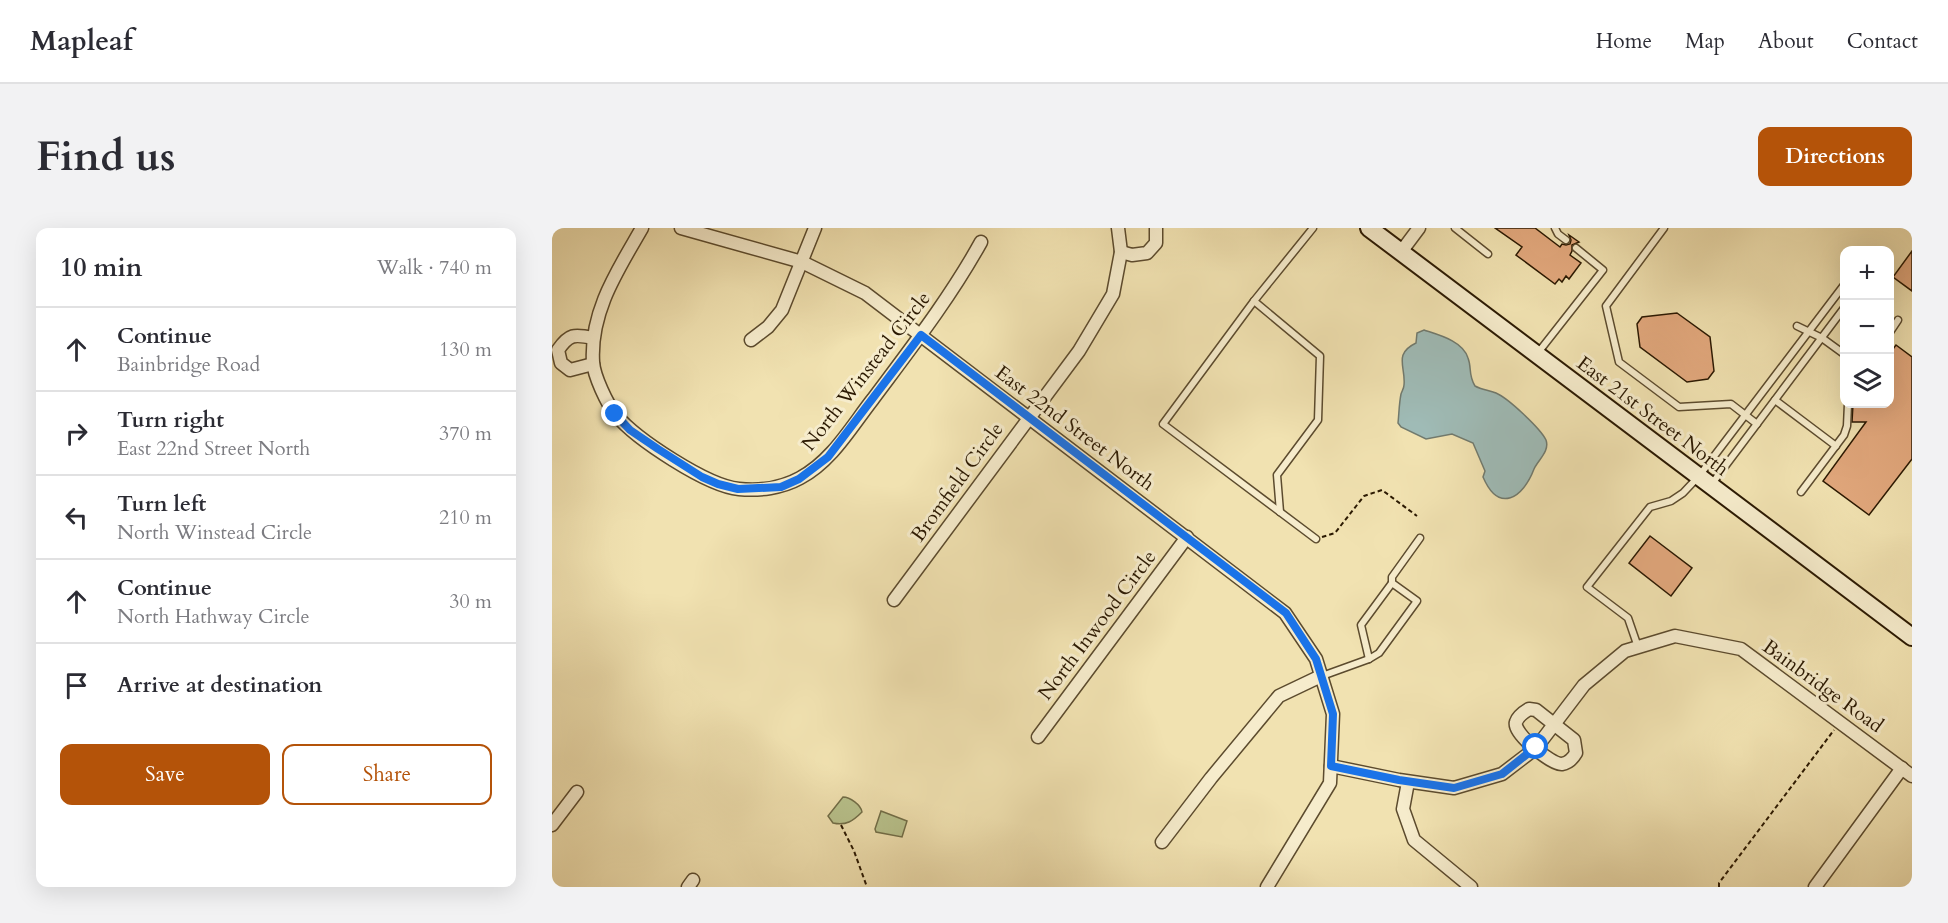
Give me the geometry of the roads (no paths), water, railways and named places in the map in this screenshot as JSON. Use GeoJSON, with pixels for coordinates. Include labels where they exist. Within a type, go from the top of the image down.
{"type":"FeatureCollection","features":[{"type":"Feature","properties":{"kind":"main road","name":"East 21st Street North"},"geometry":{"type":"LineString","coordinates":[[1369,228],[1912,637]]}},
{"type":"Feature","properties":{"kind":"street"},"geometry":{"type":"LineString","coordinates":[[593,338],[576,335],[566,339],[558,350],[561,363],[570,370],[593,364],[596,319],[605,294],[642,228]]}},
{"type":"Feature","properties":{"kind":"street","name":"East 22nd Street North"},"geometry":{"type":"LineString","coordinates":[[681,228],[802,262],[865,293],[1286,613],[1316,659],[1333,714],[1330,783],[1267,887]]}},
{"type":"Feature","properties":{"kind":"street"},"geometry":{"type":"LineString","coordinates":[[751,340],[768,327],[782,310],[815,228]]}},
{"type":"Feature","properties":{"kind":"street","name":"Bromfield Circle"},"geometry":{"type":"LineString","coordinates":[[894,600],[1079,351],[1113,294],[1121,252],[1118,228]]}},
{"type":"Feature","properties":{"kind":"street"},"geometry":{"type":"LineString","coordinates":[[1121,252],[1132,255],[1148,253],[1156,243],[1156,228]]}},
{"type":"Feature","properties":{"kind":"street"},"geometry":{"type":"LineString","coordinates":[[1401,252],[1419,228]]}},
{"type":"Feature","properties":{"kind":"street","name":"North Winstead Circle"},"geometry":{"type":"LineString","coordinates":[[593,364],[606,399],[615,414],[630,430],[658,449],[702,477],[718,484],[738,489],[781,487],[799,479],[828,457],[961,279],[981,242]]}},
{"type":"Feature","properties":{"kind":"street","name":"North Inwood Circle"},"geometry":{"type":"LineString","coordinates":[[1038,737],[1187,537]]}},
{"type":"Feature","properties":{"kind":"street","name":"Bainbridge Road"},"geometry":{"type":"LineString","coordinates":[[1331,766],[1407,782],[1454,788],[1502,774],[1536,747],[1584,685],[1626,651],[1675,636],[1741,649],[1907,772]]}},
{"type":"Feature","properties":{"kind":"street"},"geometry":{"type":"LineString","coordinates":[[1162,842],[1279,696],[1321,676]]}},
{"type":"Feature","properties":{"kind":"street"},"geometry":{"type":"LineString","coordinates":[[1529,709],[1536,710],[1574,740],[1576,753],[1571,760],[1563,764],[1554,763],[1536,747],[1520,736],[1516,730],[1516,722],[1529,709]]}},
{"type":"Feature","properties":{"kind":"street"},"geometry":{"type":"LineString","coordinates":[[1815,887],[1907,772]]}},
{"type":"Feature","properties":{"kind":"street"},"geometry":{"type":"LineString","coordinates":[[1407,782],[1404,809],[1414,840],[1471,887]]}},
{"type":"Feature","properties":{"kind":"street"},"geometry":{"type":"LineString","coordinates":[[552,825],[577,792]]}},
{"type":"Feature","properties":{"kind":"lane"},"geometry":{"type":"LineString","coordinates":[[1313,228],[1254,301],[1163,424],[1316,539]]}},
{"type":"Feature","properties":{"kind":"lane"},"geometry":{"type":"LineString","coordinates":[[1455,228],[1488,254]]}},
{"type":"Feature","properties":{"kind":"lane"},"geometry":{"type":"LineString","coordinates":[[1555,228],[1558,234],[1566,240]]}},
{"type":"Feature","properties":{"kind":"lane"},"geometry":{"type":"LineString","coordinates":[[1664,228],[1606,306],[1619,362],[1679,407],[1731,404],[1757,424]]}},
{"type":"Feature","properties":{"kind":"lane"},"geometry":{"type":"LineString","coordinates":[[1537,354],[1603,270],[1576,248]]}},
{"type":"Feature","properties":{"kind":"lane"},"geometry":{"type":"LineString","coordinates":[[1705,480],[1745,415],[1840,291]]}},
{"type":"Feature","properties":{"kind":"lane"},"geometry":{"type":"LineString","coordinates":[[1254,301],[1320,356],[1318,420],[1277,475],[1281,512]]}},
{"type":"Feature","properties":{"kind":"lane"},"geometry":{"type":"LineString","coordinates":[[1638,647],[1628,618],[1587,586],[1650,507],[1671,501],[1705,480],[1757,424],[1840,315]]}},
{"type":"Feature","properties":{"kind":"lane"},"geometry":{"type":"LineString","coordinates":[[1894,326],[1898,320]]}},
{"type":"Feature","properties":{"kind":"lane"},"geometry":{"type":"LineString","coordinates":[[1797,326],[1822,338],[1840,351]]}},
{"type":"Feature","properties":{"kind":"lane"},"geometry":{"type":"LineString","coordinates":[[1775,400],[1836,446]]}},
{"type":"Feature","properties":{"kind":"lane"},"geometry":{"type":"LineString","coordinates":[[1801,492],[1844,435],[1848,408]]}},
{"type":"Feature","properties":{"kind":"lane"},"geometry":{"type":"LineString","coordinates":[[1369,659],[1361,625],[1392,583],[1392,577],[1420,538]]}},
{"type":"Feature","properties":{"kind":"lane"},"geometry":{"type":"LineString","coordinates":[[1321,676],[1369,659],[1379,652],[1417,601],[1392,583]]}},
{"type":"Feature","properties":{"kind":"water"},"geometry":{"type":"Polygon","coordinates":[[[1424,330],[1461,347],[1468,358],[1475,386],[1496,393],[1508,401],[1531,422],[1546,440],[1545,452],[1524,488],[1510,498],[1496,495],[1489,488],[1483,477],[1485,471],[1473,443],[1452,434],[1426,439],[1401,427],[1398,423],[1400,398],[1404,385],[1403,356],[1409,347],[1416,343],[1417,333],[1424,330]]]}}]}
